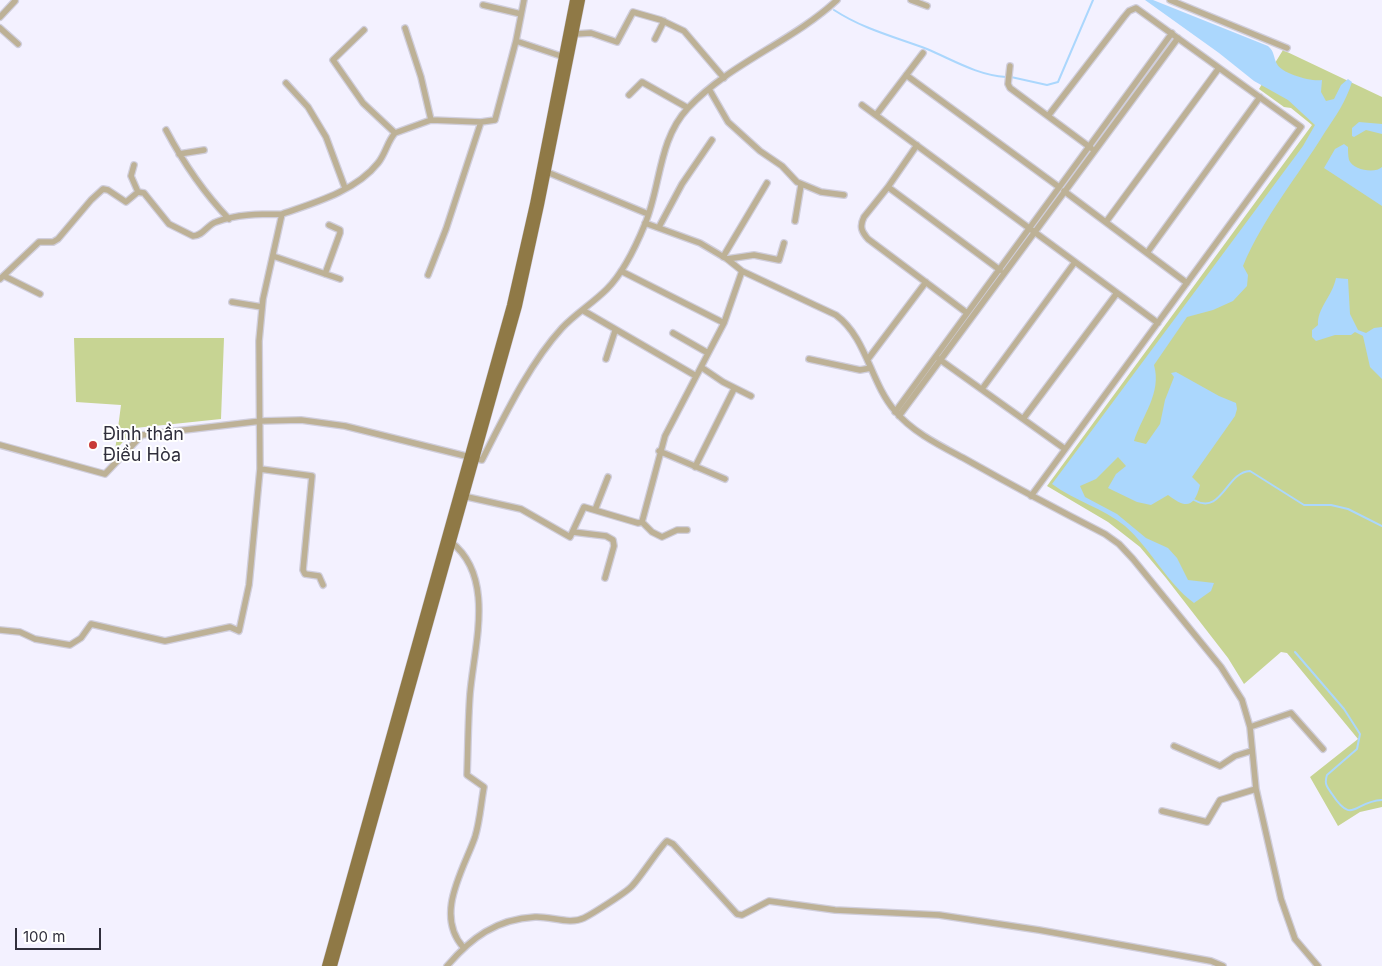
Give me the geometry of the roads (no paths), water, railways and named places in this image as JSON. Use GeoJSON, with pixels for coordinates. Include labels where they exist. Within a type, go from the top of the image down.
{"type":"FeatureCollection","features":[{"type":"Feature","properties":{"kind":"main road"},"geometry":{"type":"LineString","coordinates":[[326,966],[472,458],[520,271],[574,0]]}},
{"type":"Feature","properties":{"kind":"main road"},"geometry":{"type":"LineString","coordinates":[[472,458],[520,298],[581,0]]}},
{"type":"Feature","properties":{"kind":"main road"},"geometry":{"type":"LineString","coordinates":[[333,966],[449,541]]}},
{"type":"Feature","properties":{"kind":"street"},"geometry":{"type":"LineString","coordinates":[[40,294],[2,278],[39,242],[58,240],[100,191],[108,190],[126,202],[138,192],[144,193],[169,224],[193,236],[200,234],[214,222],[282,214],[308,205],[345,188],[373,169],[395,132],[432,120],[492,122],[497,117],[524,0]]}},
{"type":"Feature","properties":{"kind":"street"},"geometry":{"type":"LineString","coordinates":[[0,446],[105,474],[142,435],[261,421],[331,423],[482,460],[532,371],[562,329],[608,288],[621,271],[645,223],[671,133],[688,108],[724,78],[790,36],[837,0]]}},
{"type":"Feature","properties":{"kind":"street"},"geometry":{"type":"LineString","coordinates":[[911,0],[927,6]]}},
{"type":"Feature","properties":{"kind":"street"},"geometry":{"type":"LineString","coordinates":[[1170,0],[1287,48]]}},
{"type":"Feature","properties":{"kind":"street"},"geometry":{"type":"LineString","coordinates":[[0,17],[15,1]]}},
{"type":"Feature","properties":{"kind":"street"},"geometry":{"type":"LineString","coordinates":[[1031,496],[1301,128],[1139,10],[1136,4],[1048,116]]}},
{"type":"Feature","properties":{"kind":"street"},"geometry":{"type":"LineString","coordinates":[[483,6],[521,14]]}},
{"type":"Feature","properties":{"kind":"street"},"geometry":{"type":"LineString","coordinates":[[575,34],[591,33],[615,42],[619,40],[633,12],[638,12],[664,21],[687,33],[724,78]]}},
{"type":"Feature","properties":{"kind":"street"},"geometry":{"type":"LineString","coordinates":[[655,39],[664,21]]}},
{"type":"Feature","properties":{"kind":"street"},"geometry":{"type":"LineString","coordinates":[[0,28],[18,44]]}},
{"type":"Feature","properties":{"kind":"street"},"geometry":{"type":"LineString","coordinates":[[405,28],[421,77],[432,120]]}},
{"type":"Feature","properties":{"kind":"street"},"geometry":{"type":"LineString","coordinates":[[364,30],[333,60],[363,103],[395,132]]}},
{"type":"Feature","properties":{"kind":"street"},"geometry":{"type":"LineString","coordinates":[[897,414],[1032,230],[1088,147],[1172,33]]}},
{"type":"Feature","properties":{"kind":"street"},"geometry":{"type":"LineString","coordinates":[[1061,189],[1094,151],[1178,38]]}},
{"type":"Feature","properties":{"kind":"street"},"geometry":{"type":"LineString","coordinates":[[516,41],[564,57]]}},
{"type":"Feature","properties":{"kind":"street"},"geometry":{"type":"LineString","coordinates":[[876,115],[923,53]]}},
{"type":"Feature","properties":{"kind":"street"},"geometry":{"type":"LineString","coordinates":[[1010,66],[1010,88],[1094,151]]}},
{"type":"Feature","properties":{"kind":"street"},"geometry":{"type":"LineString","coordinates":[[1106,222],[1219,68]]}},
{"type":"Feature","properties":{"kind":"street"},"geometry":{"type":"LineString","coordinates":[[906,75],[1187,283]]}},
{"type":"Feature","properties":{"kind":"street"},"geometry":{"type":"LineString","coordinates":[[629,95],[642,82],[688,108]]}},
{"type":"Feature","properties":{"kind":"street"},"geometry":{"type":"LineString","coordinates":[[286,83],[308,106],[326,137],[345,188]]}},
{"type":"Feature","properties":{"kind":"street"},"geometry":{"type":"LineString","coordinates":[[709,89],[728,122],[801,185],[821,192],[844,195]]}},
{"type":"Feature","properties":{"kind":"street"},"geometry":{"type":"LineString","coordinates":[[1147,252],[1260,98]]}},
{"type":"Feature","properties":{"kind":"street"},"geometry":{"type":"LineString","coordinates":[[862,105],[1158,323]]}},
{"type":"Feature","properties":{"kind":"street"},"geometry":{"type":"LineString","coordinates":[[428,275],[446,229],[482,122]]}},
{"type":"Feature","properties":{"kind":"street"},"geometry":{"type":"LineString","coordinates":[[166,130],[179,154],[207,196],[229,219]]}},
{"type":"Feature","properties":{"kind":"street"},"geometry":{"type":"LineString","coordinates":[[659,227],[682,184],[712,140]]}},
{"type":"Feature","properties":{"kind":"street"},"geometry":{"type":"LineString","coordinates":[[917,145],[888,188],[864,217],[861,223],[862,233],[967,313]]}},
{"type":"Feature","properties":{"kind":"street"},"geometry":{"type":"LineString","coordinates":[[179,154],[204,150]]}},
{"type":"Feature","properties":{"kind":"street"},"geometry":{"type":"LineString","coordinates":[[134,165],[131,176],[138,192]]}},
{"type":"Feature","properties":{"kind":"street"},"geometry":{"type":"LineString","coordinates":[[547,172],[648,214]]}},
{"type":"Feature","properties":{"kind":"street"},"geometry":{"type":"LineString","coordinates":[[725,258],[767,183]]}},
{"type":"Feature","properties":{"kind":"street"},"geometry":{"type":"LineString","coordinates":[[795,221],[801,185]]}},
{"type":"Feature","properties":{"kind":"street"},"geometry":{"type":"LineString","coordinates":[[888,188],[1001,271]]}},
{"type":"Feature","properties":{"kind":"street"},"geometry":{"type":"LineString","coordinates":[[0,630],[20,632],[35,639],[70,645],[81,638],[91,624],[165,641],[230,627],[239,631],[249,585],[260,469],[259,348],[262,307],[282,214]]}},
{"type":"Feature","properties":{"kind":"street"},"geometry":{"type":"LineString","coordinates":[[645,223],[700,244],[725,258],[742,271],[836,315],[845,322],[868,359],[871,368],[897,414],[914,428],[945,448],[1031,496],[1105,534],[1119,544],[1221,667],[1242,700],[1250,727],[1256,788],[1290,930],[1300,946],[1318,966]]}},
{"type":"Feature","properties":{"kind":"street"},"geometry":{"type":"LineString","coordinates":[[325,274],[340,233],[338,228],[329,225]]}},
{"type":"Feature","properties":{"kind":"street"},"geometry":{"type":"LineString","coordinates":[[725,258],[754,256],[779,260],[784,243]]}},
{"type":"Feature","properties":{"kind":"street"},"geometry":{"type":"LineString","coordinates":[[273,256],[340,279]]}},
{"type":"Feature","properties":{"kind":"street"},"geometry":{"type":"LineString","coordinates":[[982,389],[1075,262]]}},
{"type":"Feature","properties":{"kind":"street"},"geometry":{"type":"LineString","coordinates":[[621,271],[724,323]]}},
{"type":"Feature","properties":{"kind":"street"},"geometry":{"type":"LineString","coordinates":[[642,522],[659,451],[668,428],[724,323],[742,271]]}},
{"type":"Feature","properties":{"kind":"street"},"geometry":{"type":"LineString","coordinates":[[938,358],[967,313],[1001,271]]}},
{"type":"Feature","properties":{"kind":"street"},"geometry":{"type":"LineString","coordinates":[[868,359],[926,282]]}},
{"type":"Feature","properties":{"kind":"street"},"geometry":{"type":"LineString","coordinates":[[1023,419],[1117,293]]}},
{"type":"Feature","properties":{"kind":"street"},"geometry":{"type":"LineString","coordinates":[[232,302],[262,307]]}},
{"type":"Feature","properties":{"kind":"street"},"geometry":{"type":"LineString","coordinates":[[584,311],[615,331],[696,376]]}},
{"type":"Feature","properties":{"kind":"street"},"geometry":{"type":"LineString","coordinates":[[606,359],[615,331]]}},
{"type":"Feature","properties":{"kind":"street"},"geometry":{"type":"LineString","coordinates":[[673,333],[708,353]]}},
{"type":"Feature","properties":{"kind":"street"},"geometry":{"type":"LineString","coordinates":[[809,358],[860,370],[871,368]]}},
{"type":"Feature","properties":{"kind":"street"},"geometry":{"type":"LineString","coordinates":[[938,358],[1065,449]]}},
{"type":"Feature","properties":{"kind":"street"},"geometry":{"type":"LineString","coordinates":[[701,367],[734,389],[751,396]]}},
{"type":"Feature","properties":{"kind":"street"},"geometry":{"type":"LineString","coordinates":[[695,467],[734,389]]}},
{"type":"Feature","properties":{"kind":"street"},"geometry":{"type":"LineString","coordinates":[[659,451],[724,479]]}},
{"type":"Feature","properties":{"kind":"street"},"geometry":{"type":"LineString","coordinates":[[260,469],[312,476],[303,570],[305,574],[319,576],[323,586]]}},
{"type":"Feature","properties":{"kind":"street"},"geometry":{"type":"LineString","coordinates":[[595,510],[608,476]]}},
{"type":"Feature","properties":{"kind":"street"},"geometry":{"type":"LineString","coordinates":[[462,496],[521,509],[570,536],[584,507],[638,523],[642,522],[652,532],[662,537],[677,530],[687,530]]}},
{"type":"Feature","properties":{"kind":"street"},"geometry":{"type":"LineString","coordinates":[[573,532],[606,536],[613,540],[614,546],[605,578]]}},
{"type":"Feature","properties":{"kind":"street"},"geometry":{"type":"LineString","coordinates":[[449,541],[472,568],[479,612],[470,695],[467,774],[484,787],[475,836],[458,874],[452,898],[452,921],[457,938],[463,947]]}},
{"type":"Feature","properties":{"kind":"street"},"geometry":{"type":"LineString","coordinates":[[1250,727],[1291,713],[1323,749]]}},
{"type":"Feature","properties":{"kind":"street"},"geometry":{"type":"LineString","coordinates":[[1174,746],[1220,766],[1235,756],[1251,751]]}},
{"type":"Feature","properties":{"kind":"street"},"geometry":{"type":"LineString","coordinates":[[1162,811],[1207,822],[1220,800],[1256,788]]}},
{"type":"Feature","properties":{"kind":"street"},"geometry":{"type":"LineString","coordinates":[[447,966],[463,947],[482,932],[535,917],[571,920],[587,917],[630,888],[667,841],[673,844],[737,914],[742,915],[768,901],[835,910],[942,916],[1211,961],[1223,966]]}},
{"type":"Feature","properties":{"kind":"water"},"geometry":{"type":"Polygon","coordinates":[[[1145,0],[1153,0],[1268,46],[1273,52],[1277,64],[1284,71],[1304,78],[1322,80],[1321,92],[1326,101],[1334,99],[1341,85],[1348,79],[1352,82],[1337,114],[1260,231],[1251,248],[1243,266],[1248,275],[1247,286],[1233,301],[1213,310],[1187,317],[1154,365],[1156,375],[1153,395],[1134,441],[1146,444],[1160,424],[1165,400],[1174,377],[1171,373],[1176,372],[1219,396],[1236,403],[1235,416],[1192,477],[1200,485],[1195,499],[1188,504],[1184,504],[1168,495],[1151,505],[1137,502],[1108,488],[1116,474],[1126,466],[1118,457],[1096,479],[1080,486],[1085,497],[1117,514],[1146,538],[1168,548],[1177,558],[1188,580],[1214,583],[1211,591],[1194,603],[1175,586],[1143,545],[1125,526],[1108,514],[1052,484],[1303,146],[1315,125],[1288,100],[1254,81],[1219,53],[1145,0]]]}},
{"type":"Feature","properties":{"kind":"water"},"geometry":{"type":"Polygon","coordinates":[[[1359,122],[1382,124],[1382,134],[1366,130],[1354,137],[1352,136],[1352,128],[1359,122]]]}},
{"type":"Feature","properties":{"kind":"water"},"geometry":{"type":"Polygon","coordinates":[[[1344,144],[1348,147],[1349,160],[1355,166],[1364,170],[1374,170],[1382,167],[1382,206],[1324,168],[1335,149],[1344,144]]]}},
{"type":"Feature","properties":{"kind":"water"},"geometry":{"type":"Polygon","coordinates":[[[1336,278],[1348,279],[1350,314],[1358,330],[1366,333],[1374,328],[1382,327],[1382,379],[1370,367],[1363,336],[1355,332],[1351,335],[1335,335],[1316,341],[1312,337],[1312,330],[1318,325],[1320,313],[1336,278]]]}},
{"type":"Feature","properties":{"kind":"waterway"},"geometry":{"type":"LineString","coordinates":[[1011,77],[1047,85],[1058,82],[1093,0]]}},
{"type":"Feature","properties":{"kind":"waterway"},"geometry":{"type":"LineString","coordinates":[[834,10],[868,28],[927,49],[965,66],[995,76],[1006,77]]}},
{"type":"Feature","properties":{"kind":"waterway"},"geometry":{"type":"LineString","coordinates":[[1194,500],[1203,503],[1211,502],[1218,498],[1235,478],[1242,473],[1250,471],[1304,505],[1331,505],[1348,509],[1382,526]]}},
{"type":"Feature","properties":{"kind":"waterway"},"geometry":{"type":"LineString","coordinates":[[1295,652],[1344,709],[1360,734],[1357,749],[1327,775],[1327,787],[1345,809],[1350,810],[1373,801],[1382,800]]}},
{"type":"Feature","properties":{"kind":"place","name":"Đình thần Điều Hòa"},"geometry":{"type":"Point","coordinates":[93,445]}}]}
